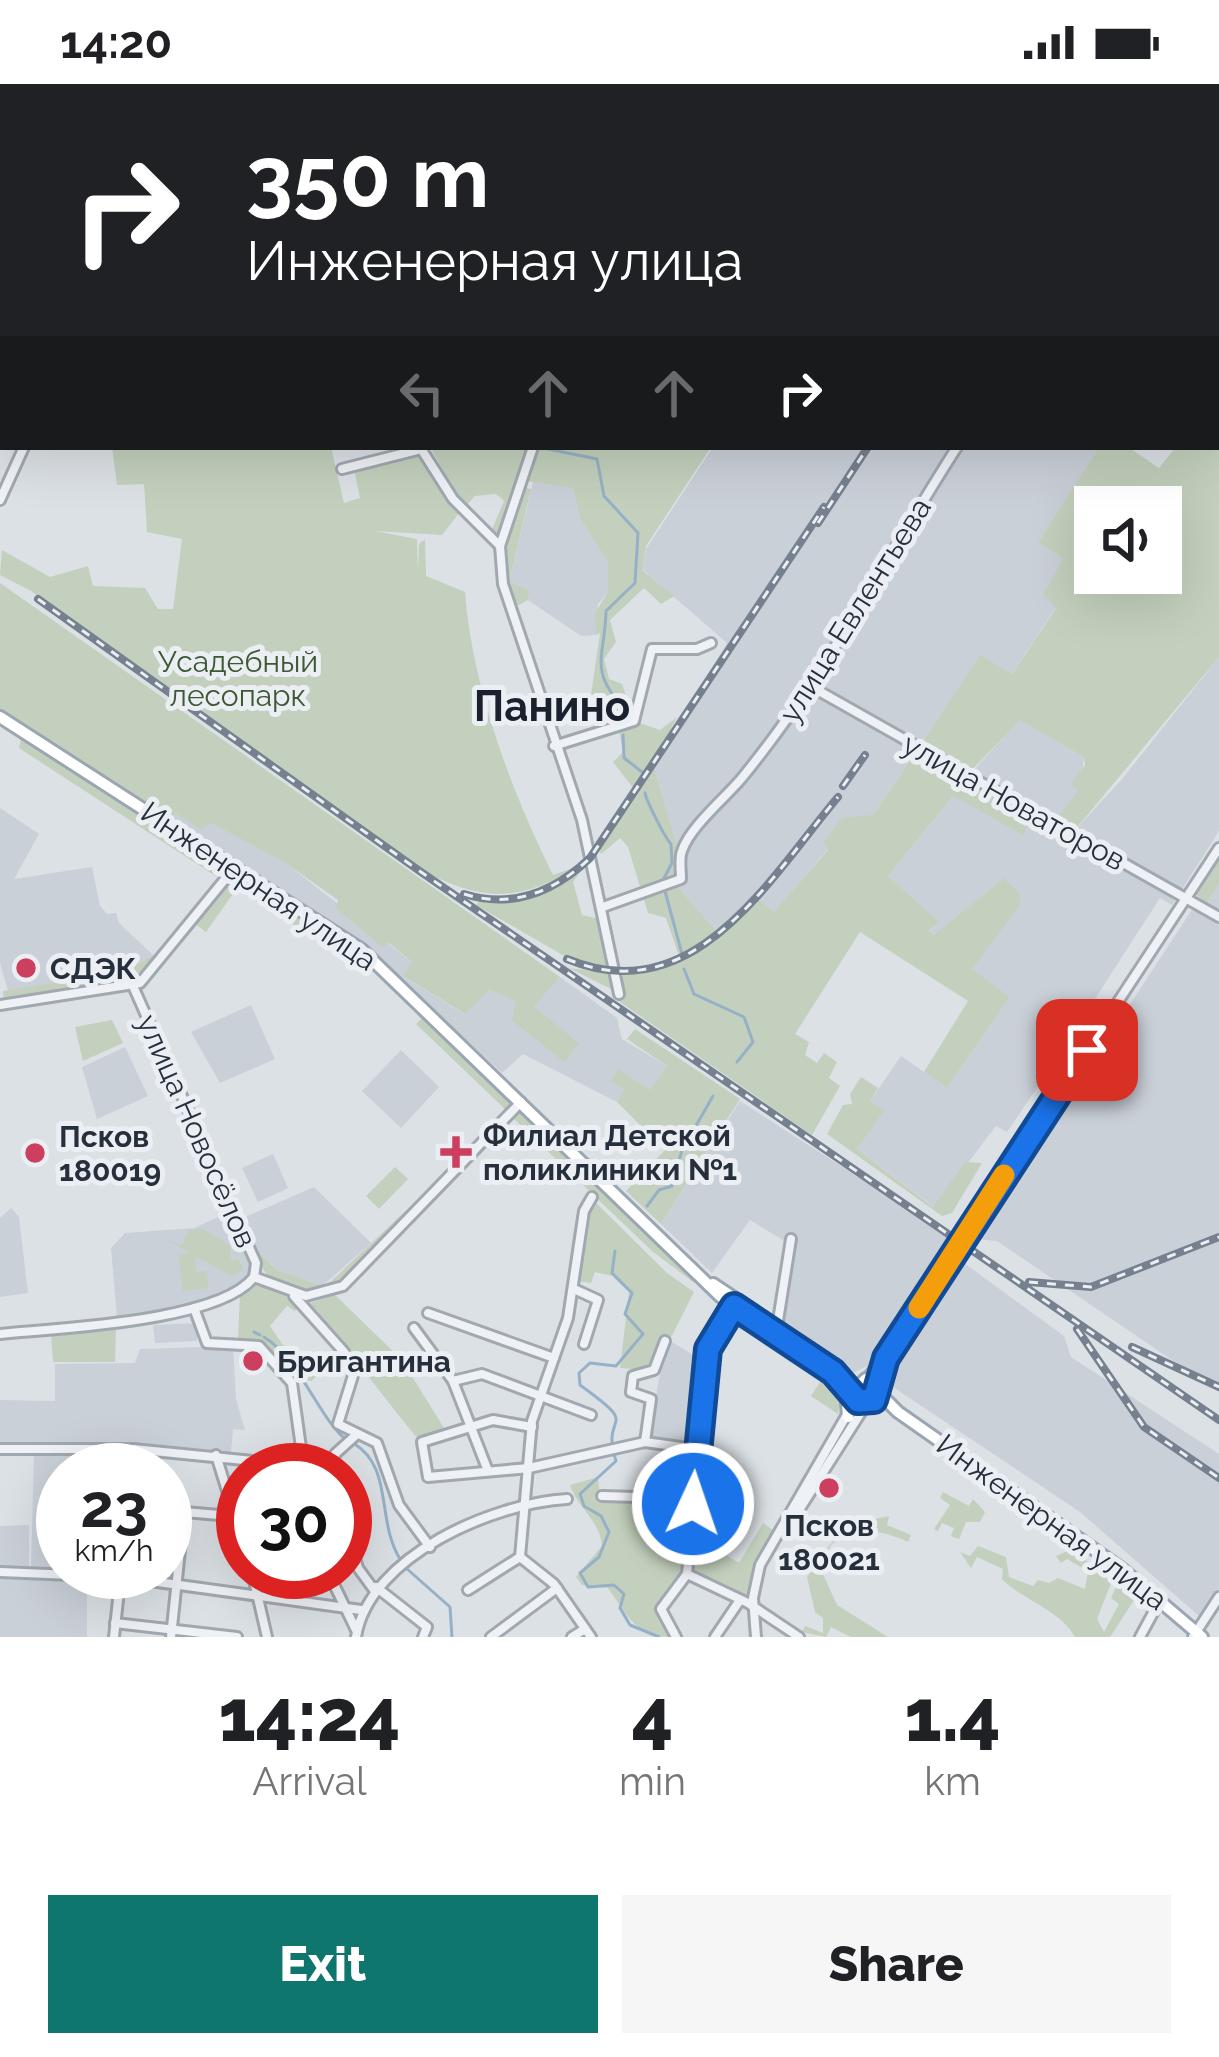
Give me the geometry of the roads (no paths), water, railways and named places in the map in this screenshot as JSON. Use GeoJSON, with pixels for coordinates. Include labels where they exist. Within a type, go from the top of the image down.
{"type":"FeatureCollection","features":[{"type":"Feature","properties":{"kind":"main road","name":"Инженерная улица"},"geometry":{"type":"LineString","coordinates":[[0,717],[362,950],[705,1280],[1160,1600],[1197,1635]]}},
{"type":"Feature","properties":{"kind":"main road","name":"Инженерная улица"},"geometry":{"type":"LineString","coordinates":[[724,1293],[734,1306],[866,1391]]}},
{"type":"Feature","properties":{"kind":"main road"},"geometry":{"type":"LineString","coordinates":[[833,1372],[848,1395],[848,1418]]}},
{"type":"Feature","properties":{"kind":"street"},"geometry":{"type":"LineString","coordinates":[[0,500],[23,450]]}},
{"type":"Feature","properties":{"kind":"street"},"geometry":{"type":"LineString","coordinates":[[342,469],[413,450]]}},
{"type":"Feature","properties":{"kind":"street"},"geometry":{"type":"LineString","coordinates":[[421,450],[470,520],[500,546]]}},
{"type":"Feature","properties":{"kind":"street"},"geometry":{"type":"LineString","coordinates":[[532,450],[500,546],[505,592],[583,820],[619,994]]}},
{"type":"Feature","properties":{"kind":"street","name":"улица Евлентьева"},"geometry":{"type":"LineString","coordinates":[[603,907],[681,879],[682,850],[776,737],[869,598],[880,568],[956,450]]}},
{"type":"Feature","properties":{"kind":"street"},"geometry":{"type":"LineString","coordinates":[[554,746],[634,721],[652,650],[711,644]]}},
{"type":"Feature","properties":{"kind":"street","name":"улица Новаторов"},"geometry":{"type":"LineString","coordinates":[[810,686],[1219,917]]}},
{"type":"Feature","properties":{"kind":"street"},"geometry":{"type":"LineString","coordinates":[[754,1605],[765,1566],[886,1358],[1219,848]]}},
{"type":"Feature","properties":{"kind":"street"},"geometry":{"type":"LineString","coordinates":[[0,1005],[133,986],[146,977],[236,866]]}},
{"type":"Feature","properties":{"kind":"street","name":"улица Новосёлов"},"geometry":{"type":"LineString","coordinates":[[133,986],[256,1263],[254,1277]]}},
{"type":"Feature","properties":{"kind":"street"},"geometry":{"type":"LineString","coordinates":[[0,1334],[194,1308],[254,1277],[293,1294],[325,1295],[357,1275],[521,1102]]}},
{"type":"Feature","properties":{"kind":"street"},"geometry":{"type":"LineString","coordinates":[[468,1590],[520,1557],[532,1427],[573,1288],[584,1211],[592,1197]]}},
{"type":"Feature","properties":{"kind":"street"},"geometry":{"type":"LineString","coordinates":[[777,1327],[791,1239]]}},
{"type":"Feature","properties":{"kind":"street"},"geometry":{"type":"LineString","coordinates":[[573,1288],[598,1300],[584,1344]]}},
{"type":"Feature","properties":{"kind":"street"},"geometry":{"type":"LineString","coordinates":[[293,1294],[344,1352]]}},
{"type":"Feature","properties":{"kind":"street"},"geometry":{"type":"LineString","coordinates":[[676,1637],[662,1609],[687,1574],[695,1449],[708,1349],[734,1306]]}},
{"type":"Feature","properties":{"kind":"street"},"geometry":{"type":"LineString","coordinates":[[194,1308],[207,1343],[259,1346],[291,1380],[300,1443]]}},
{"type":"Feature","properties":{"kind":"street"},"geometry":{"type":"LineString","coordinates":[[428,1313],[554,1358]]}},
{"type":"Feature","properties":{"kind":"street"},"geometry":{"type":"LineString","coordinates":[[414,1328],[453,1381],[474,1424],[488,1471]]}},
{"type":"Feature","properties":{"kind":"street"},"geometry":{"type":"LineString","coordinates":[[646,1442],[651,1399],[631,1392],[633,1376],[654,1370],[665,1341]]}},
{"type":"Feature","properties":{"kind":"street"},"geometry":{"type":"LineString","coordinates":[[356,1366],[338,1419],[356,1435],[377,1443],[400,1505],[430,1546]]}},
{"type":"Feature","properties":{"kind":"street"},"geometry":{"type":"LineString","coordinates":[[453,1381],[482,1374],[591,1415]]}},
{"type":"Feature","properties":{"kind":"street"},"geometry":{"type":"LineString","coordinates":[[756,1637],[754,1605],[760,1564],[866,1391]]}},
{"type":"Feature","properties":{"kind":"street"},"geometry":{"type":"LineString","coordinates":[[532,1427],[493,1420],[422,1442],[427,1474],[529,1468],[646,1442],[695,1449]]}},
{"type":"Feature","properties":{"kind":"street"},"geometry":{"type":"LineString","coordinates":[[347,1443],[356,1435]]}},
{"type":"Feature","properties":{"kind":"street"},"geometry":{"type":"LineString","coordinates":[[0,1449],[36,1449]]}},
{"type":"Feature","properties":{"kind":"street"},"geometry":{"type":"LineString","coordinates":[[192,1453],[216,1455]]}},
{"type":"Feature","properties":{"kind":"street"},"geometry":{"type":"LineString","coordinates":[[602,1496],[672,1498],[693,1504]]}},
{"type":"Feature","properties":{"kind":"street"},"geometry":{"type":"LineString","coordinates":[[356,1634],[361,1610],[375,1588],[430,1546],[528,1502],[567,1499]]}},
{"type":"Feature","properties":{"kind":"street"},"geometry":{"type":"LineString","coordinates":[[520,1557],[557,1588],[588,1633],[572,1637]]}},
{"type":"Feature","properties":{"kind":"street"},"geometry":{"type":"LineString","coordinates":[[0,1572],[36,1573]]}},
{"type":"Feature","properties":{"kind":"street"},"geometry":{"type":"LineString","coordinates":[[687,1574],[754,1605],[800,1637]]}},
{"type":"Feature","properties":{"kind":"street"},"geometry":{"type":"LineString","coordinates":[[372,1584],[427,1627],[423,1637]]}},
{"type":"Feature","properties":{"kind":"street"},"geometry":{"type":"LineString","coordinates":[[491,1637],[557,1588]]}},
{"type":"Feature","properties":{"kind":"street"},"geometry":{"type":"LineString","coordinates":[[1197,1635],[1219,1597]]}},
{"type":"Feature","properties":{"kind":"street"},"geometry":{"type":"LineString","coordinates":[[114,1637],[118,1599]]}},
{"type":"Feature","properties":{"kind":"street"},"geometry":{"type":"LineString","coordinates":[[172,1634],[175,1599]]}},
{"type":"Feature","properties":{"kind":"street"},"geometry":{"type":"LineString","coordinates":[[260,1599],[267,1637]]}},
{"type":"Feature","properties":{"kind":"street"},"geometry":{"type":"LineString","coordinates":[[278,1599],[361,1610]]}},
{"type":"Feature","properties":{"kind":"street"},"geometry":{"type":"LineString","coordinates":[[338,1599],[356,1634]]}},
{"type":"Feature","properties":{"kind":"street"},"geometry":{"type":"LineString","coordinates":[[715,1637],[740,1600]]}},
{"type":"Feature","properties":{"kind":"street"},"geometry":{"type":"LineString","coordinates":[[1140,1637],[1160,1600]]}},
{"type":"Feature","properties":{"kind":"street"},"geometry":{"type":"LineString","coordinates":[[116,1623],[172,1634],[237,1637]]}},
{"type":"Feature","properties":{"kind":"waterway"},"geometry":{"type":"LineString","coordinates":[[553,450],[597,459],[604,496],[638,533],[635,583],[606,611],[602,652],[602,673],[624,708],[624,719]]}},
{"type":"Feature","properties":{"kind":"waterway"},"geometry":{"type":"LineString","coordinates":[[623,735],[624,758],[646,775]]}},
{"type":"Feature","properties":{"kind":"waterway"},"geometry":{"type":"LineString","coordinates":[[645,793],[671,844],[672,863],[663,880]]}},
{"type":"Feature","properties":{"kind":"waterway"},"geometry":{"type":"LineString","coordinates":[[665,891],[682,954]]}},
{"type":"Feature","properties":{"kind":"waterway"},"geometry":{"type":"LineString","coordinates":[[684,969],[694,994],[744,1017],[753,1042],[737,1062]]}},
{"type":"Feature","properties":{"kind":"waterway"},"geometry":{"type":"LineString","coordinates":[[647,1206],[659,1190],[672,1186],[682,1150],[713,1096]]}},
{"type":"Feature","properties":{"kind":"waterway"},"geometry":{"type":"LineString","coordinates":[[615,1251],[612,1273],[632,1293],[625,1314],[643,1334],[616,1366],[590,1363],[579,1373],[580,1385],[611,1409],[616,1421],[612,1434],[616,1461],[580,1494],[584,1506],[601,1516],[609,1532],[599,1557],[580,1573],[588,1587],[614,1585],[624,1594],[620,1608],[630,1625],[659,1637]]}},
{"type":"Feature","properties":{"kind":"waterway"},"geometry":{"type":"LineString","coordinates":[[254,1332],[260,1335]]}},
{"type":"Feature","properties":{"kind":"waterway"},"geometry":{"type":"LineString","coordinates":[[264,1337],[289,1360],[348,1441]]}},
{"type":"Feature","properties":{"kind":"waterway"},"geometry":{"type":"LineString","coordinates":[[372,1463],[400,1559]]}},
{"type":"Feature","properties":{"kind":"waterway"},"geometry":{"type":"LineString","coordinates":[[406,1568],[450,1607],[452,1637]]}},
{"type":"Feature","properties":{"kind":"railway"},"geometry":{"type":"LineString","coordinates":[[818,523],[866,450]]}},
{"type":"Feature","properties":{"kind":"railway"},"geometry":{"type":"LineString","coordinates":[[464,894],[499,899],[532,894],[562,880],[590,858],[824,507]]}},
{"type":"Feature","properties":{"kind":"railway"},"geometry":{"type":"LineString","coordinates":[[38,599],[421,872],[1219,1420]]}},
{"type":"Feature","properties":{"kind":"railway"},"geometry":{"type":"LineString","coordinates":[[843,786],[865,755]]}},
{"type":"Feature","properties":{"kind":"railway"},"geometry":{"type":"LineString","coordinates":[[567,959],[612,971],[653,968],[690,953],[724,929],[755,898],[838,797]]}},
{"type":"Feature","properties":{"kind":"railway"},"geometry":{"type":"LineString","coordinates":[[1029,1282],[1091,1287],[1219,1237]]}},
{"type":"Feature","properties":{"kind":"railway"},"geometry":{"type":"LineString","coordinates":[[1077,1329],[1144,1427],[1219,1478]]}},
{"type":"Feature","properties":{"kind":"railway"},"geometry":{"type":"LineString","coordinates":[[1132,1347],[1219,1387]]}},
{"type":"Feature","properties":{"kind":"place","name":"СДЭК"},"geometry":{"type":"Point","coordinates":[26,968]}},
{"type":"Feature","properties":{"kind":"place","name":"Филиал Детской поликлиники №1"},"geometry":{"type":"Point","coordinates":[456,1152]}},
{"type":"Feature","properties":{"kind":"place","name":"Псков 180019"},"geometry":{"type":"Point","coordinates":[35,1153]}},
{"type":"Feature","properties":{"kind":"place","name":"Бригантина"},"geometry":{"type":"Point","coordinates":[253,1361]}},
{"type":"Feature","properties":{"kind":"place","name":"Псков 180021"},"geometry":{"type":"Point","coordinates":[829,1488]}},
{"type":"Feature","properties":{"kind":"district","name":"Панино"},"geometry":{"type":"Point","coordinates":[552,706]}},
{"type":"Feature","properties":{"kind":"park label","name":"Усадебный лесопарк"},"geometry":{"type":"Point","coordinates":[238,678]}}]}
